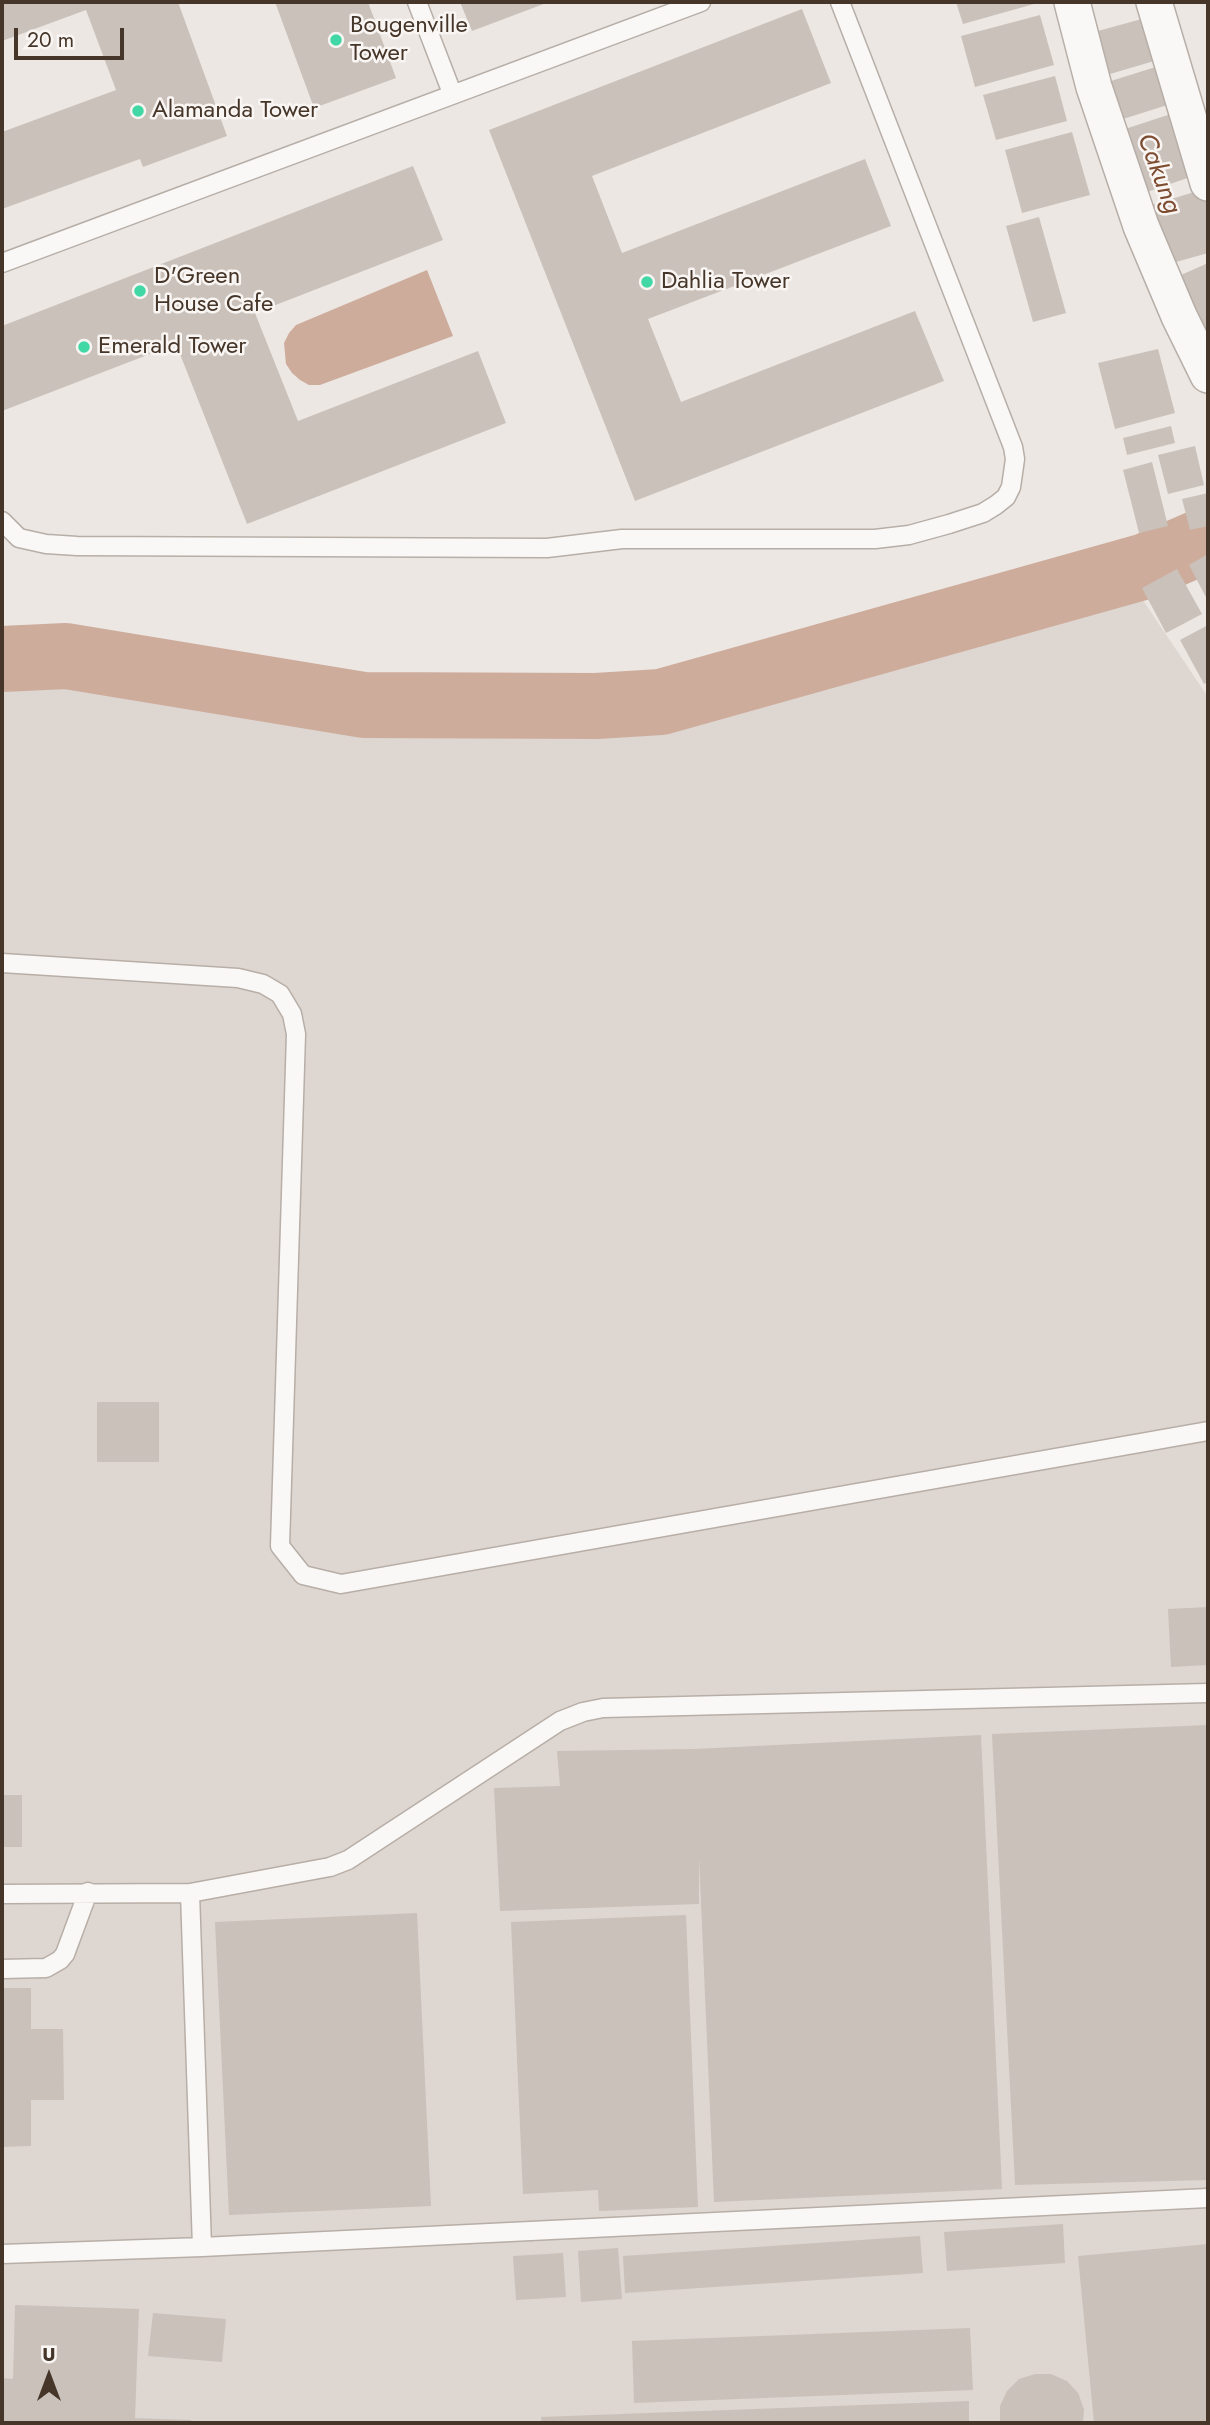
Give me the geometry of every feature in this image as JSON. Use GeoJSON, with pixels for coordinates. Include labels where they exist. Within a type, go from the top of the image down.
{"type":"FeatureCollection","features":[{"type":"Feature","properties":{"kind":"street"},"geometry":{"type":"LineString","coordinates":[[1072,2],[1094,87],[1141,226],[1179,316],[1208,375]]}},
{"type":"Feature","properties":{"kind":"street"},"geometry":{"type":"LineString","coordinates":[[1154,2],[1208,183]]}},
{"type":"Feature","properties":{"kind":"lane"},"geometry":{"type":"LineString","coordinates":[[417,2],[452,93]]}},
{"type":"Feature","properties":{"kind":"lane"},"geometry":{"type":"LineString","coordinates":[[2,263],[701,2]]}},
{"type":"Feature","properties":{"kind":"lane"},"geometry":{"type":"LineString","coordinates":[[2,521],[19,538],[46,544],[77,546],[547,548],[622,540],[875,539],[909,535],[949,524],[983,513],[996,505],[1006,497],[1011,487],[1015,459],[1013,447],[840,2]]}},
{"type":"Feature","properties":{"kind":"lane"},"geometry":{"type":"LineString","coordinates":[[2,963],[238,978],[263,984],[280,994],[292,1014],[296,1034],[280,1546],[303,1575],[341,1584],[1208,1431]]}},
{"type":"Feature","properties":{"kind":"lane"},"geometry":{"type":"LineString","coordinates":[[2,1895],[190,1893],[330,1867],[348,1860],[560,1721],[593,1710],[1208,1693]]}},
{"type":"Feature","properties":{"kind":"lane"},"geometry":{"type":"LineString","coordinates":[[2,1969],[46,1968],[60,1960],[65,1954],[88,1892]]}},
{"type":"Feature","properties":{"kind":"lane"},"geometry":{"type":"LineString","coordinates":[[190,1893],[202,2247]]}},
{"type":"Feature","properties":{"kind":"lane"},"geometry":{"type":"LineString","coordinates":[[2,2254],[202,2247],[1208,2198]]}},
{"type":"Feature","properties":{"kind":"shaded area"},"geometry":{"type":"Polygon","coordinates":[[[427,270],[453,336],[320,385],[309,385],[292,373],[286,364],[284,343],[296,325],[427,270]]]}},
{"type":"Feature","properties":{"kind":"shaded area"},"geometry":{"type":"Polygon","coordinates":[[[1120,566],[1208,697],[1208,2423],[2,2423],[2,632],[79,628],[323,681],[654,686],[1120,566]]]}},
{"type":"Feature","properties":{"kind":"building","name":"Alamanda Tower"},"geometry":{"type":"Polygon","coordinates":[[[2,2],[178,2],[227,136],[143,167],[140,159],[2,209],[2,132],[116,90],[86,10],[2,41],[2,2]]]}},
{"type":"Feature","properties":{"kind":"building","name":"Bougenville Tower"},"geometry":{"type":"Polygon","coordinates":[[[275,2],[368,2],[396,78],[314,108],[275,2]]]}},
{"type":"Feature","properties":{"kind":"building"},"geometry":{"type":"Polygon","coordinates":[[[460,2],[549,2],[472,31],[460,2]]]}},
{"type":"Feature","properties":{"kind":"building"},"geometry":{"type":"Polygon","coordinates":[[[956,2],[1033,2],[1034,4],[963,24],[956,2]]]}},
{"type":"Feature","properties":{"kind":"building","name":"Dahlia Tower"},"geometry":{"type":"Polygon","coordinates":[[[802,9],[831,83],[592,176],[622,253],[865,159],[891,226],[648,319],[681,402],[915,311],[944,381],[635,501],[489,130],[802,9]]]}},
{"type":"Feature","properties":{"kind":"building"},"geometry":{"type":"Polygon","coordinates":[[[1040,15],[1054,65],[975,87],[961,36],[1040,15]]]}},
{"type":"Feature","properties":{"kind":"building"},"geometry":{"type":"Polygon","coordinates":[[[1149,17],[1161,59],[1110,74],[1098,31],[1149,17]]]}},
{"type":"Feature","properties":{"kind":"building"},"geometry":{"type":"Polygon","coordinates":[[[1165,64],[1177,102],[1123,119],[1111,81],[1165,64]]]}},
{"type":"Feature","properties":{"kind":"building"},"geometry":{"type":"Polygon","coordinates":[[[1055,76],[1067,121],[996,140],[983,95],[1055,76]]]}},
{"type":"Feature","properties":{"kind":"building"},"geometry":{"type":"Polygon","coordinates":[[[1177,112],[1199,174],[1147,192],[1125,129],[1177,112]]]}},
{"type":"Feature","properties":{"kind":"building"},"geometry":{"type":"Polygon","coordinates":[[[1072,132],[1090,195],[1022,213],[1005,150],[1072,132]]]}},
{"type":"Feature","properties":{"kind":"building","name":"Emerald Tower"},"geometry":{"type":"Polygon","coordinates":[[[413,166],[443,240],[255,313],[298,421],[478,351],[506,423],[247,524],[176,344],[2,411],[2,326],[413,166]]]}},
{"type":"Feature","properties":{"kind":"building"},"geometry":{"type":"Polygon","coordinates":[[[1204,189],[1208,204],[1208,253],[1169,264],[1152,205],[1204,189]]]}},
{"type":"Feature","properties":{"kind":"building"},"geometry":{"type":"Polygon","coordinates":[[[1039,217],[1066,313],[1033,322],[1006,226],[1039,217]]]}},
{"type":"Feature","properties":{"kind":"building"},"geometry":{"type":"Polygon","coordinates":[[[1208,263],[1208,336],[1181,275],[1208,263]]]}},
{"type":"Feature","properties":{"kind":"building"},"geometry":{"type":"Polygon","coordinates":[[[1158,349],[1175,413],[1115,429],[1098,363],[1158,349]]]}},
{"type":"Feature","properties":{"kind":"building"},"geometry":{"type":"Polygon","coordinates":[[[1171,426],[1175,443],[1127,455],[1123,438],[1171,426]]]}},
{"type":"Feature","properties":{"kind":"building"},"geometry":{"type":"Polygon","coordinates":[[[1195,446],[1204,485],[1168,494],[1158,455],[1195,446]]]}},
{"type":"Feature","properties":{"kind":"building"},"geometry":{"type":"Polygon","coordinates":[[[1152,462],[1168,526],[1139,533],[1123,470],[1152,462]]]}},
{"type":"Feature","properties":{"kind":"building"},"geometry":{"type":"Polygon","coordinates":[[[1208,493],[1208,526],[1190,530],[1182,499],[1208,493]]]}},
{"type":"Feature","properties":{"kind":"building"},"geometry":{"type":"Polygon","coordinates":[[[1208,554],[1208,601],[1189,565],[1208,554]]]}},
{"type":"Feature","properties":{"kind":"building"},"geometry":{"type":"Polygon","coordinates":[[[1177,569],[1202,614],[1166,633],[1142,588],[1177,569]]]}},
{"type":"Feature","properties":{"kind":"building"},"geometry":{"type":"Polygon","coordinates":[[[1208,625],[1208,682],[1204,684],[1180,640],[1208,625]]]}},
{"type":"Feature","properties":{"kind":"building"},"geometry":{"type":"Polygon","coordinates":[[[97,1402],[159,1402],[159,1462],[97,1462],[97,1402]]]}},
{"type":"Feature","properties":{"kind":"building"},"geometry":{"type":"Polygon","coordinates":[[[1208,1607],[1208,1665],[1171,1667],[1168,1609],[1208,1607]]]}},
{"type":"Feature","properties":{"kind":"building"},"geometry":{"type":"Polygon","coordinates":[[[1208,1725],[1208,2180],[1015,2185],[992,1734],[1208,1725]]]}},
{"type":"Feature","properties":{"kind":"building"},"geometry":{"type":"Polygon","coordinates":[[[981,1735],[1002,2189],[714,2202],[699,1857],[699,1904],[500,1911],[494,1788],[560,1786],[557,1751],[694,1749],[981,1735]]]}},
{"type":"Feature","properties":{"kind":"building"},"geometry":{"type":"Polygon","coordinates":[[[2,1795],[22,1795],[22,1847],[2,1847],[2,1795]]]}},
{"type":"Feature","properties":{"kind":"building"},"geometry":{"type":"Polygon","coordinates":[[[417,1913],[431,2206],[229,2215],[215,1922],[417,1913]]]}},
{"type":"Feature","properties":{"kind":"building"},"geometry":{"type":"Polygon","coordinates":[[[686,1915],[698,2207],[599,2211],[598,2190],[523,2194],[511,1922],[686,1915]]]}},
{"type":"Feature","properties":{"kind":"building"},"geometry":{"type":"Polygon","coordinates":[[[2,1988],[31,1988],[31,2029],[63,2029],[64,2100],[31,2100],[31,2146],[2,2147],[2,1988]]]}},
{"type":"Feature","properties":{"kind":"building"},"geometry":{"type":"Polygon","coordinates":[[[1063,2224],[1065,2263],[947,2271],[944,2232],[1063,2224]]]}},
{"type":"Feature","properties":{"kind":"building"},"geometry":{"type":"Polygon","coordinates":[[[920,2236],[923,2273],[625,2293],[623,2256],[920,2236]]]}},
{"type":"Feature","properties":{"kind":"building"},"geometry":{"type":"Polygon","coordinates":[[[1208,2244],[1208,2423],[1094,2423],[1078,2256],[1208,2244]]]}},
{"type":"Feature","properties":{"kind":"building"},"geometry":{"type":"Polygon","coordinates":[[[618,2248],[622,2299],[581,2302],[578,2251],[618,2248]]]}},
{"type":"Feature","properties":{"kind":"building"},"geometry":{"type":"Polygon","coordinates":[[[563,2253],[566,2297],[516,2300],[513,2256],[563,2253]]]}},
{"type":"Feature","properties":{"kind":"building"},"geometry":{"type":"Polygon","coordinates":[[[15,2305],[139,2309],[135,2418],[191,2420],[190,2423],[2,2423],[2,2378],[13,2379],[15,2305]]]}},
{"type":"Feature","properties":{"kind":"building"},"geometry":{"type":"Polygon","coordinates":[[[153,2313],[226,2319],[222,2362],[148,2356],[153,2313]]]}},
{"type":"Feature","properties":{"kind":"building"},"geometry":{"type":"Polygon","coordinates":[[[970,2328],[973,2390],[634,2403],[632,2341],[970,2328]]]}},
{"type":"Feature","properties":{"kind":"building"},"geometry":{"type":"Polygon","coordinates":[[[1035,2374],[1051,2374],[1067,2381],[1078,2393],[1084,2409],[1083,2423],[1000,2423],[1000,2406],[1007,2391],[1019,2379],[1035,2374]]]}},
{"type":"Feature","properties":{"kind":"building"},"geometry":{"type":"Polygon","coordinates":[[[969,2401],[969,2423],[541,2423],[541,2417],[969,2401]]]}},
{"type":"Feature","properties":{"kind":"waterway"},"geometry":{"type":"LineString","coordinates":[[2,659],[66,656],[364,705],[596,706],[661,702],[1146,566],[1208,539]]}},
{"type":"Feature","properties":{"kind":"place","name":"Bougenville Tower"},"geometry":{"type":"Point","coordinates":[336,40]}},
{"type":"Feature","properties":{"kind":"place","name":"Alamanda Tower"},"geometry":{"type":"Point","coordinates":[138,111]}},
{"type":"Feature","properties":{"kind":"place","name":"Dahlia Tower"},"geometry":{"type":"Point","coordinates":[647,282]}},
{"type":"Feature","properties":{"kind":"place","name":"D'Green House Cafe"},"geometry":{"type":"Point","coordinates":[140,291]}},
{"type":"Feature","properties":{"kind":"place","name":"Emerald Tower"},"geometry":{"type":"Point","coordinates":[84,347]}},
{"type":"Feature","properties":{"kind":"water label","name":"Cakung"},"geometry":{"type":"Point","coordinates":[1158,174]}}]}
